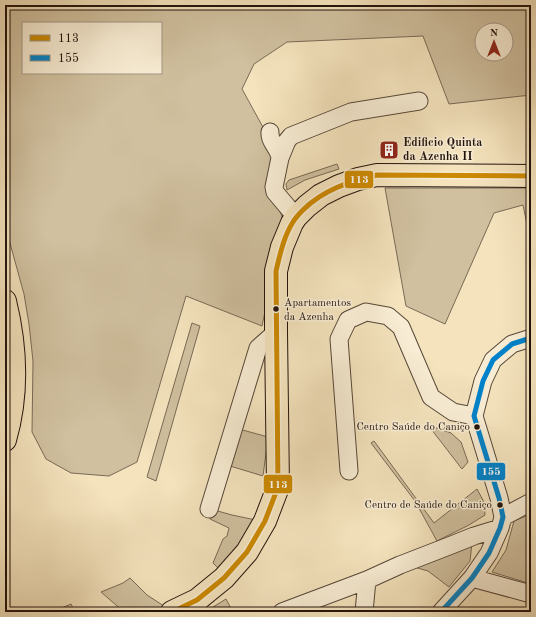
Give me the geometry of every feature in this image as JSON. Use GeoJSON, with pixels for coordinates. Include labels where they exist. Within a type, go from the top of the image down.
{"type":"FeatureCollection","features":[{"type":"Feature","properties":{"kind":"main road"},"geometry":{"type":"LineString","coordinates":[[172,612],[197,600],[224,578],[247,552],[265,521],[278,487],[276,271],[282,247],[296,217],[321,195],[358,179],[377,175],[531,176]]}},
{"type":"Feature","properties":{"kind":"main road"},"geometry":{"type":"LineString","coordinates":[[5,301],[12,336],[14,377],[11,414],[5,440]]}},
{"type":"Feature","properties":{"kind":"street"},"geometry":{"type":"LineString","coordinates":[[296,217],[275,192],[274,187],[280,158],[287,141],[291,136],[351,112],[419,101]]}},
{"type":"Feature","properties":{"kind":"street"},"geometry":{"type":"LineString","coordinates":[[270,132],[270,139],[280,158]]}},
{"type":"Feature","properties":{"kind":"street"},"geometry":{"type":"LineString","coordinates":[[349,471],[339,339],[348,320],[366,312],[388,316],[401,328],[431,397],[453,412],[474,416]]}},
{"type":"Feature","properties":{"kind":"street"},"geometry":{"type":"LineString","coordinates":[[210,509],[258,348],[276,332]]}},
{"type":"Feature","properties":{"kind":"street"},"geometry":{"type":"LineString","coordinates":[[440,612],[472,578],[489,553],[502,523],[500,498],[474,416],[484,381],[493,360],[512,344],[531,338]]}},
{"type":"Feature","properties":{"kind":"street"},"geometry":{"type":"LineString","coordinates":[[282,612],[367,580],[400,565],[468,539],[502,523],[531,502]]}},
{"type":"Feature","properties":{"kind":"street"},"geometry":{"type":"LineString","coordinates":[[472,578],[531,594]]}},
{"type":"Feature","properties":{"kind":"street"},"geometry":{"type":"LineString","coordinates":[[364,612],[367,580]]}},
{"type":"Feature","properties":{"kind":"shaded area"},"geometry":{"type":"Polygon","coordinates":[[[5,5],[531,5],[531,95],[449,104],[423,36],[287,42],[254,64],[242,89],[281,160],[273,195],[284,221],[262,326],[186,296],[137,462],[109,476],[71,473],[46,459],[32,432],[33,361],[24,294],[5,225],[5,5]]]}},
{"type":"Feature","properties":{"kind":"shaded area"},"geometry":{"type":"Polygon","coordinates":[[[337,164],[339,169],[305,180],[287,190],[286,184],[289,180],[337,164]]]}},
{"type":"Feature","properties":{"kind":"shaded area"},"geometry":{"type":"Polygon","coordinates":[[[385,188],[531,188],[531,244],[523,205],[494,213],[445,324],[406,306],[385,188]]]}},
{"type":"Feature","properties":{"kind":"shaded area"},"geometry":{"type":"Polygon","coordinates":[[[192,323],[200,326],[156,481],[147,477],[192,323]]]}},
{"type":"Feature","properties":{"kind":"shaded area"},"geometry":{"type":"Polygon","coordinates":[[[428,425],[451,433],[461,442],[468,462],[462,469],[428,425]]]}},
{"type":"Feature","properties":{"kind":"shaded area"},"geometry":{"type":"Polygon","coordinates":[[[239,429],[268,437],[263,476],[230,466],[239,429]]]}},
{"type":"Feature","properties":{"kind":"shaded area"},"geometry":{"type":"Polygon","coordinates":[[[374,441],[434,523],[477,489],[484,502],[485,515],[437,541],[415,501],[371,443],[374,441]]]}},
{"type":"Feature","properties":{"kind":"shaded area"},"geometry":{"type":"Polygon","coordinates":[[[214,510],[256,520],[253,527],[220,570],[213,563],[223,539],[227,536],[229,528],[210,519],[214,510]]]}},
{"type":"Feature","properties":{"kind":"shaded area"},"geometry":{"type":"Polygon","coordinates":[[[531,514],[531,584],[492,572],[506,550],[514,521],[531,514]]]}},
{"type":"Feature","properties":{"kind":"shaded area"},"geometry":{"type":"Polygon","coordinates":[[[472,543],[470,561],[449,587],[428,571],[414,567],[472,543]]]}},
{"type":"Feature","properties":{"kind":"shaded area"},"geometry":{"type":"Polygon","coordinates":[[[130,578],[147,595],[164,606],[152,612],[124,612],[101,592],[123,583],[130,578]]]}},
{"type":"Feature","properties":{"kind":"shaded area"},"geometry":{"type":"Polygon","coordinates":[[[226,599],[233,612],[205,612],[226,599]]]}},
{"type":"Feature","properties":{"kind":"shaded area"},"geometry":{"type":"Polygon","coordinates":[[[71,604],[75,612],[52,612],[71,604]]]}},
{"type":"Feature","properties":{"kind":"transit line","name":"113"},"geometry":{"type":"LineString","coordinates":[[172,612],[197,600],[224,578],[247,552],[265,521],[278,487],[276,271],[285,239],[296,217],[319,197],[337,187],[377,175],[531,176]]}},
{"type":"Feature","properties":{"kind":"transit line","name":"155"},"geometry":{"type":"LineString","coordinates":[[441,612],[472,578],[489,553],[503,517],[499,498],[474,416],[483,381],[493,360],[512,344],[531,338]]}},
{"type":"Feature","properties":{"kind":"place","name":"Edificio Quinta da Azenha II"},"geometry":{"type":"Point","coordinates":[389,150]}},
{"type":"Feature","properties":{"kind":"place","name":"Apartamentos da Azenha"},"geometry":{"type":"Point","coordinates":[276,309]}},
{"type":"Feature","properties":{"kind":"place","name":"Centro Saúde do Caniço"},"geometry":{"type":"Point","coordinates":[477,427]}},
{"type":"Feature","properties":{"kind":"place","name":"Centro de Saúde do Caniço"},"geometry":{"type":"Point","coordinates":[500,505]}}]}
